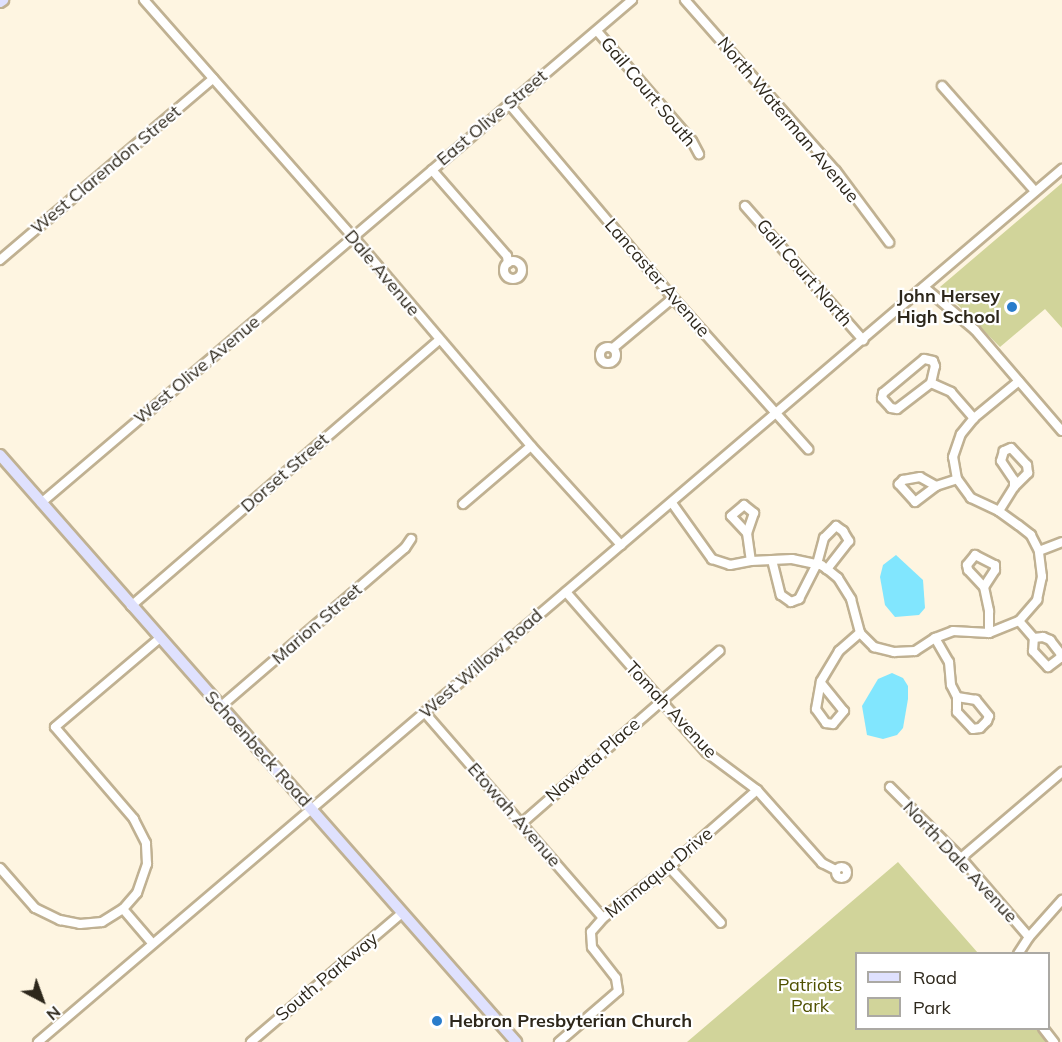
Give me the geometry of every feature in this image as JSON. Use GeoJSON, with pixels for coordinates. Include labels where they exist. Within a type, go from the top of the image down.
{"type":"FeatureCollection","features":[{"type":"Feature","properties":{"kind":"main road","name":"Schoenbeck Road"},"geometry":{"type":"LineString","coordinates":[[0,455],[516,1042]]}},
{"type":"Feature","properties":{"kind":"street","name":"Dale Avenue"},"geometry":{"type":"LineString","coordinates":[[144,0],[354,238],[531,446],[621,545]]}},
{"type":"Feature","properties":{"kind":"street","name":"East Olive Street"},"geometry":{"type":"LineString","coordinates":[[354,238],[632,0]]}},
{"type":"Feature","properties":{"kind":"street","name":"North Waterman Avenue"},"geometry":{"type":"LineString","coordinates":[[685,0],[836,171],[889,242]]}},
{"type":"Feature","properties":{"kind":"street","name":"Gail Court South"},"geometry":{"type":"LineString","coordinates":[[597,31],[692,141],[699,154]]}},
{"type":"Feature","properties":{"kind":"street","name":"West Clarendon Street"},"geometry":{"type":"LineString","coordinates":[[0,260],[213,79]]}},
{"type":"Feature","properties":{"kind":"street"},"geometry":{"type":"LineString","coordinates":[[942,86],[1035,191]]}},
{"type":"Feature","properties":{"kind":"street","name":"Lancaster Avenue"},"geometry":{"type":"LineString","coordinates":[[509,104],[673,298],[808,449]]}},
{"type":"Feature","properties":{"kind":"street","name":"West Willow Road"},"geometry":{"type":"LineString","coordinates":[[38,1042],[1062,168]]}},
{"type":"Feature","properties":{"kind":"street"},"geometry":{"type":"LineString","coordinates":[[432,170],[507,256],[508,263]]}},
{"type":"Feature","properties":{"kind":"street","name":"Gail Court North"},"geometry":{"type":"LineString","coordinates":[[745,206],[863,340]]}},
{"type":"Feature","properties":{"kind":"street","name":"West Olive Avenue"},"geometry":{"type":"LineString","coordinates":[[41,503],[354,238]]}},
{"type":"Feature","properties":{"kind":"street"},"geometry":{"type":"LineString","coordinates":[[924,287],[975,330],[1062,431]]}},
{"type":"Feature","properties":{"kind":"street"},"geometry":{"type":"LineString","coordinates":[[613,348],[673,298]]}},
{"type":"Feature","properties":{"kind":"street","name":"Dorset Street"},"geometry":{"type":"LineString","coordinates":[[131,606],[439,340]]}},
{"type":"Feature","properties":{"kind":"street"},"geometry":{"type":"LineString","coordinates":[[924,358],[933,361],[935,366],[931,383],[897,409],[891,408],[882,398],[883,393],[924,358]]}},
{"type":"Feature","properties":{"kind":"street"},"geometry":{"type":"LineString","coordinates":[[672,503],[712,559],[730,565],[751,561],[792,559],[817,564],[827,569],[838,578],[851,599],[860,633],[874,647],[894,652],[915,651],[935,638],[953,631],[988,633],[1018,621],[1037,600],[1042,577],[1040,551],[1031,535],[999,511],[971,498],[957,479],[953,457],[961,434],[974,418],[1019,381]]}},
{"type":"Feature","properties":{"kind":"street"},"geometry":{"type":"LineString","coordinates":[[931,383],[951,392],[974,418]]}},
{"type":"Feature","properties":{"kind":"street"},"geometry":{"type":"LineString","coordinates":[[463,504],[531,446]]}},
{"type":"Feature","properties":{"kind":"street"},"geometry":{"type":"LineString","coordinates":[[936,486],[957,479]]}},
{"type":"Feature","properties":{"kind":"street"},"geometry":{"type":"LineString","coordinates":[[999,511],[1014,487]]}},
{"type":"Feature","properties":{"kind":"street"},"geometry":{"type":"LineString","coordinates":[[772,560],[781,595],[791,602],[799,599],[817,564],[827,533],[836,526],[849,541],[827,569]]}},
{"type":"Feature","properties":{"kind":"street"},"geometry":{"type":"LineString","coordinates":[[747,533],[751,561]]}},
{"type":"Feature","properties":{"kind":"street","name":"Marion Street"},"geometry":{"type":"LineString","coordinates":[[220,707],[405,548],[411,539]]}},
{"type":"Feature","properties":{"kind":"street"},"geometry":{"type":"LineString","coordinates":[[1040,551],[1062,542]]}},
{"type":"Feature","properties":{"kind":"street"},"geometry":{"type":"LineString","coordinates":[[984,587],[989,611],[988,633]]}},
{"type":"Feature","properties":{"kind":"street","name":"Tomah Avenue"},"geometry":{"type":"LineString","coordinates":[[566,592],[706,753],[757,790],[822,863],[836,870]]}},
{"type":"Feature","properties":{"kind":"street"},"geometry":{"type":"LineString","coordinates":[[1018,621],[1034,638]]}},
{"type":"Feature","properties":{"kind":"street"},"geometry":{"type":"LineString","coordinates":[[821,682],[844,711],[833,724],[826,723],[816,709],[821,682],[839,651],[860,633]]}},
{"type":"Feature","properties":{"kind":"street"},"geometry":{"type":"LineString","coordinates":[[0,868],[35,908],[60,920],[80,924],[102,922],[123,909],[137,892],[147,864],[146,843],[134,819],[55,727],[160,638]]}},
{"type":"Feature","properties":{"kind":"street"},"geometry":{"type":"LineString","coordinates":[[935,638],[949,662],[951,685],[957,697]]}},
{"type":"Feature","properties":{"kind":"street","name":"Nawata Place"},"geometry":{"type":"LineString","coordinates":[[522,823],[719,651]]}},
{"type":"Feature","properties":{"kind":"street","name":"Etowah Avenue"},"geometry":{"type":"LineString","coordinates":[[424,713],[603,918]]}},
{"type":"Feature","properties":{"kind":"street"},"geometry":{"type":"LineString","coordinates":[[961,858],[1062,772]]}},
{"type":"Feature","properties":{"kind":"street","name":"North Dale Avenue"},"geometry":{"type":"LineString","coordinates":[[890,788],[961,858],[1029,937]]}},
{"type":"Feature","properties":{"kind":"street","name":"Minnaqua Drive"},"geometry":{"type":"LineString","coordinates":[[558,1042],[618,991],[616,978],[592,947],[591,932],[603,918],[669,867],[757,790]]}},
{"type":"Feature","properties":{"kind":"street"},"geometry":{"type":"LineString","coordinates":[[669,867],[721,923]]}},
{"type":"Feature","properties":{"kind":"street"},"geometry":{"type":"LineString","coordinates":[[1019,952],[1029,937],[1062,900]]}},
{"type":"Feature","properties":{"kind":"street"},"geometry":{"type":"LineString","coordinates":[[123,909],[152,943]]}},
{"type":"Feature","properties":{"kind":"street","name":"South Parkway"},"geometry":{"type":"LineString","coordinates":[[251,1042],[402,913]]}},
{"type":"Feature","properties":{"kind":"street"},"geometry":{"type":"LineString","coordinates":[[1044,1030],[1054,1042]]}},
{"type":"Feature","properties":{"kind":"green space","name":"John Hersey High School"},"geometry":{"type":"Polygon","coordinates":[[[1062,183],[1062,328],[1045,309],[1000,347],[940,287],[1062,183]]]}},
{"type":"Feature","properties":{"kind":"green space","name":"Patriots Park"},"geometry":{"type":"Polygon","coordinates":[[[898,862],[977,952],[855,952],[855,1030],[1037,1030],[1047,1042],[687,1042],[898,862]]]}},
{"type":"Feature","properties":{"kind":"water"},"geometry":{"type":"Polygon","coordinates":[[[896,555],[923,580],[925,608],[919,615],[895,617],[885,605],[880,577],[883,565],[896,555]]]}},
{"type":"Feature","properties":{"kind":"water"},"geometry":{"type":"Polygon","coordinates":[[[892,673],[903,678],[908,686],[903,728],[897,735],[883,739],[867,735],[862,706],[878,679],[892,673]]]}},
{"type":"Feature","properties":{"kind":"place","name":"John Hersey High School"},"geometry":{"type":"Point","coordinates":[1012,307]}},
{"type":"Feature","properties":{"kind":"place","name":"Hebron Presbyterian Church"},"geometry":{"type":"Point","coordinates":[437,1021]}}]}
